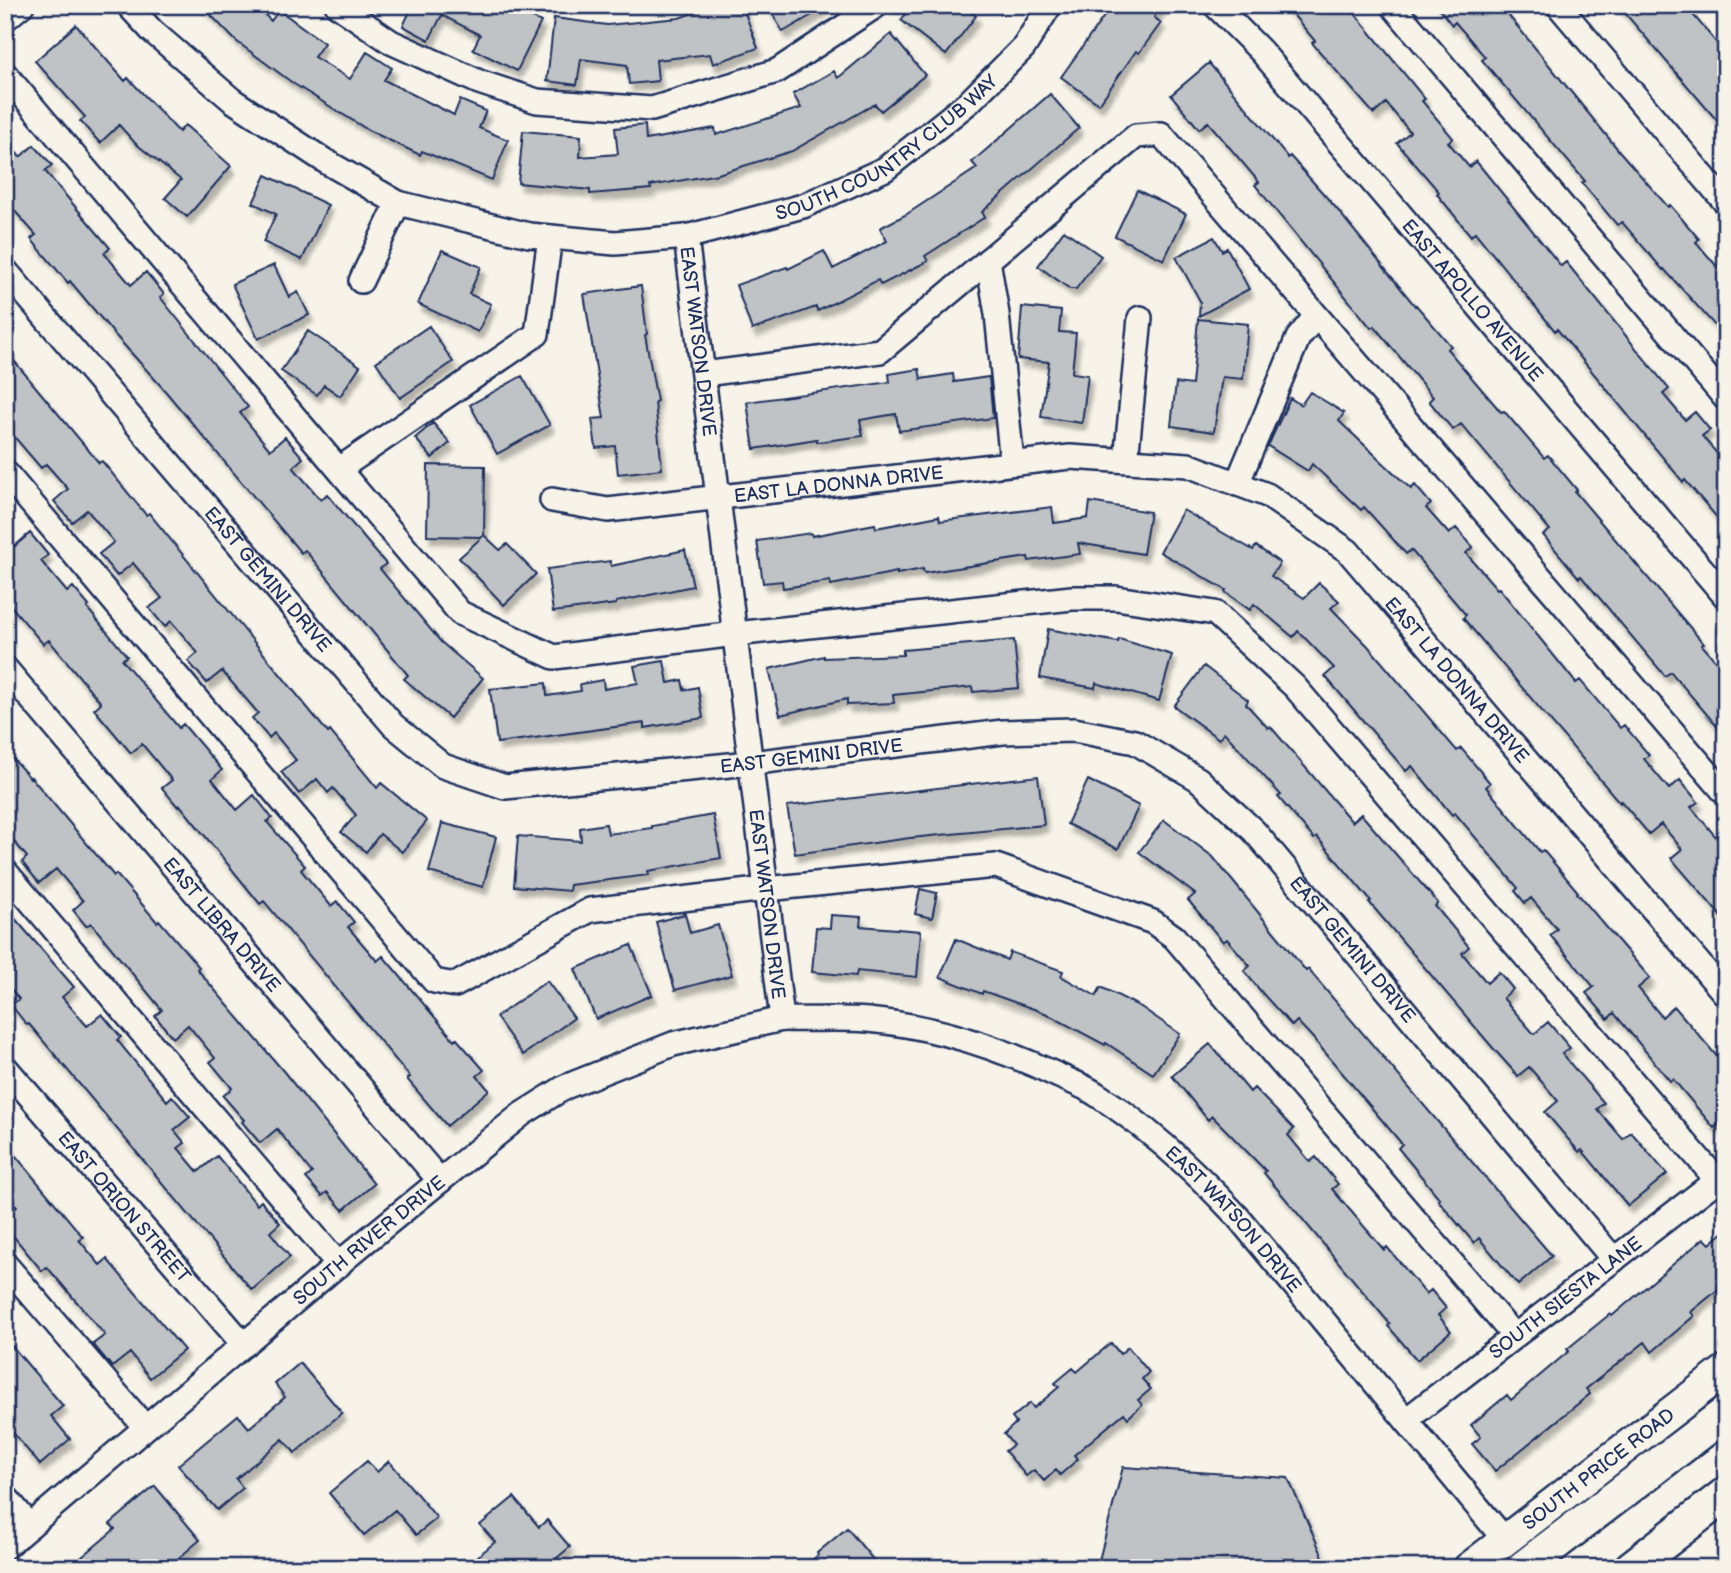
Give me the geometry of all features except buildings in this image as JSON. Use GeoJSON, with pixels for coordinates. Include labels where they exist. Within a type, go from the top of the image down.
{"type":"FeatureCollection","features":[{"type":"Feature","properties":{"kind":"highway"},"geometry":{"type":"LineString","coordinates":[[1523,1568],[1726,1413]]}},
{"type":"Feature","properties":{"kind":"highway"},"geometry":{"type":"LineString","coordinates":[[1631,1568],[1726,1494]]}},
{"type":"Feature","properties":{"kind":"main road","name":"SOUTH PRICE ROAD"},"geometry":{"type":"LineString","coordinates":[[1469,1568],[1726,1370]]}},
{"type":"Feature","properties":{"kind":"street"},"geometry":{"type":"LineString","coordinates":[[5,19],[22,5]]}},
{"type":"Feature","properties":{"kind":"street","name":"EAST WATSON DRIVE"},"geometry":{"type":"LineString","coordinates":[[128,5],[152,30],[232,100],[325,162],[398,203],[517,232],[550,237],[615,243],[686,237],[782,1019],[868,1020],[950,1034],[1020,1058],[1093,1092],[1160,1142],[1214,1191],[1505,1540]]}},
{"type":"Feature","properties":{"kind":"street"},"geometry":{"type":"LineString","coordinates":[[337,5],[391,43],[478,82],[537,102],[652,109],[778,71],[877,5]]}},
{"type":"Feature","properties":{"kind":"street","name":"SOUTH COUNTRY CLUB WAY"},"geometry":{"type":"LineString","coordinates":[[686,237],[803,206],[885,169],[969,102],[1024,47],[1050,5]]}},
{"type":"Feature","properties":{"kind":"street","name":"EAST APOLLO AVENUE"},"geometry":{"type":"LineString","coordinates":[[1215,5],[1261,51],[1726,597]]}},
{"type":"Feature","properties":{"kind":"street"},"geometry":{"type":"LineString","coordinates":[[1392,5],[1726,399]]}},
{"type":"Feature","properties":{"kind":"street"},"geometry":{"type":"LineString","coordinates":[[1558,5],[1726,203]]}},
{"type":"Feature","properties":{"kind":"street"},"geometry":{"type":"LineString","coordinates":[[5,74],[460,613],[554,657],[736,634],[1072,598],[1116,598],[1215,612],[1295,687],[1721,1177]]}},
{"type":"Feature","properties":{"kind":"street"},"geometry":{"type":"LineString","coordinates":[[704,374],[880,351],[1136,136],[1161,134],[1726,794]]}},
{"type":"Feature","properties":{"kind":"street"},"geometry":{"type":"LineString","coordinates":[[361,281],[398,203]]}},
{"type":"Feature","properties":{"kind":"street"},"geometry":{"type":"LineString","coordinates":[[339,469],[537,334],[550,237]]}},
{"type":"Feature","properties":{"kind":"street"},"geometry":{"type":"LineString","coordinates":[[988,260],[997,314],[1012,463]]}},
{"type":"Feature","properties":{"kind":"street","name":"EAST GEMINI DRIVE"},"geometry":{"type":"LineString","coordinates":[[5,270],[393,725],[443,766],[505,788],[750,763],[1003,732],[1074,730],[1135,742],[1198,779],[1254,831],[1614,1260]]}},
{"type":"Feature","properties":{"kind":"street"},"geometry":{"type":"LineString","coordinates":[[1237,484],[1298,338],[1316,316]]}},
{"type":"Feature","properties":{"kind":"street"},"geometry":{"type":"LineString","coordinates":[[1126,460],[1140,318]]}},
{"type":"Feature","properties":{"kind":"street","name":"EAST LA DONNA DRIVE"},"geometry":{"type":"LineString","coordinates":[[552,500],[608,510],[1070,457],[1188,466],[1267,495],[1348,551],[1726,995]]}},
{"type":"Feature","properties":{"kind":"street"},"geometry":{"type":"LineString","coordinates":[[5,472],[434,981],[455,985],[590,910],[996,866],[1153,922],[1174,937],[1514,1336]]}},
{"type":"Feature","properties":{"kind":"street","name":"EAST LIBRA DRIVE"},"geometry":{"type":"LineString","coordinates":[[5,668],[440,1181]]}},
{"type":"Feature","properties":{"kind":"street"},"geometry":{"type":"LineString","coordinates":[[5,871],[339,1265]]}},
{"type":"Feature","properties":{"kind":"street","name":"SOUTH RIVER DRIVE"},"geometry":{"type":"LineString","coordinates":[[5,1547],[145,1427],[522,1114],[565,1087],[673,1044],[782,1019]]}},
{"type":"Feature","properties":{"kind":"street","name":"EAST ORION STREET"},"geometry":{"type":"LineString","coordinates":[[5,1067],[244,1345]]}},
{"type":"Feature","properties":{"kind":"street","name":"SOUTH SIESTA LANE"},"geometry":{"type":"LineString","coordinates":[[1406,1420],[1721,1177]]}},
{"type":"Feature","properties":{"kind":"street"},"geometry":{"type":"LineString","coordinates":[[5,1264],[145,1427]]}},
{"type":"Feature","properties":{"kind":"street"},"geometry":{"type":"LineString","coordinates":[[5,1496],[30,1526]]}}]}
